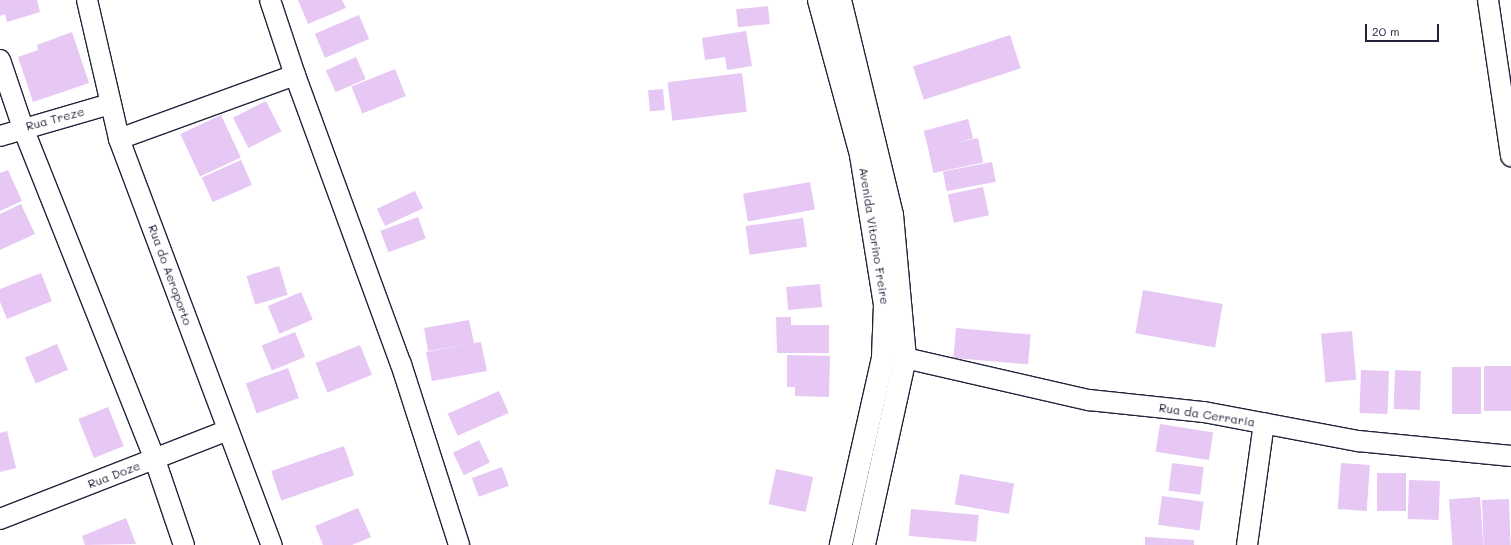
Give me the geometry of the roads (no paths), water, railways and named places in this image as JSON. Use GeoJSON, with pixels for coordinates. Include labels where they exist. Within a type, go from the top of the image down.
{"type":"FeatureCollection","features":[{"type":"Feature","properties":{"kind":"street","name":"Rua do Aeroporto"},"geometry":{"type":"LineString","coordinates":[[87,0],[119,139],[272,545]]}},
{"type":"Feature","properties":{"kind":"street"},"geometry":{"type":"LineString","coordinates":[[270,0],[295,75],[401,364],[459,545]]}},
{"type":"Feature","properties":{"kind":"street","name":"Avenida Vitorino Freire"},"geometry":{"type":"LineString","coordinates":[[819,0],[861,155],[885,305],[883,358],[841,545]]}},
{"type":"Feature","properties":{"kind":"street","name":"Avenida Vitorino Freire"},"geometry":{"type":"LineString","coordinates":[[840,0],[892,215],[905,358],[864,545]]}},
{"type":"Feature","properties":{"kind":"street"},"geometry":{"type":"LineString","coordinates":[[1488,0],[1511,156]]}},
{"type":"Feature","properties":{"kind":"street"},"geometry":{"type":"LineString","coordinates":[[0,60],[23,128],[155,460],[184,545]]}},
{"type":"Feature","properties":{"kind":"street"},"geometry":{"type":"LineString","coordinates":[[119,139],[295,75]]}},
{"type":"Feature","properties":{"kind":"street","name":"Rua Treze"},"geometry":{"type":"LineString","coordinates":[[0,136],[23,128],[110,104]]}},
{"type":"Feature","properties":{"kind":"street","name":"Rua da Cerraria"},"geometry":{"type":"LineString","coordinates":[[905,358],[1089,400],[1204,412],[1365,442],[1511,456]]}},
{"type":"Feature","properties":{"kind":"street"},"geometry":{"type":"LineString","coordinates":[[1247,545],[1264,423]]}},
{"type":"Feature","properties":{"kind":"street","name":"Rua Doze"},"geometry":{"type":"LineString","coordinates":[[0,519],[155,460],[228,430]]}}]}
